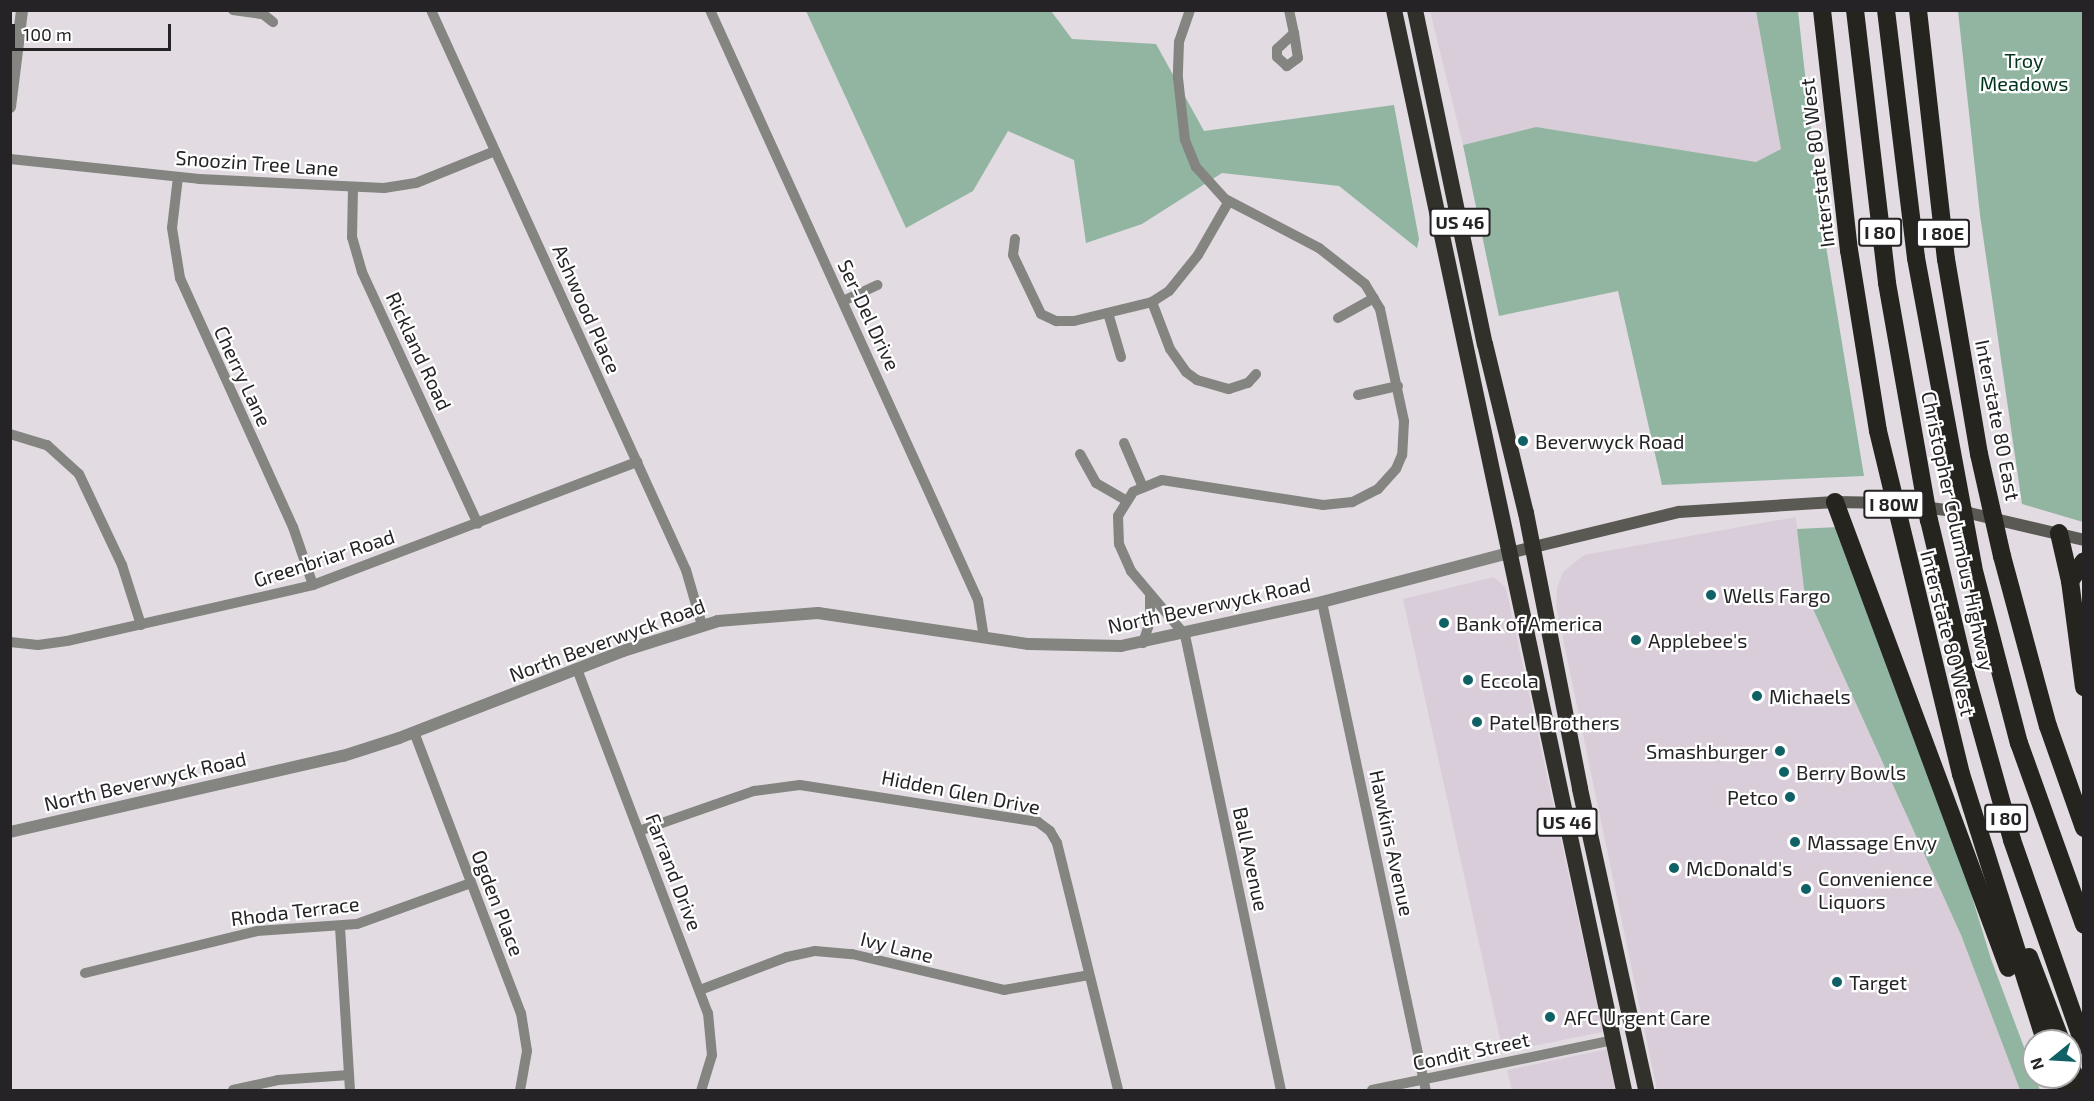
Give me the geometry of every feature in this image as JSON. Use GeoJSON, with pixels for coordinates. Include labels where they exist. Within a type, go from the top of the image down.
{"type":"FeatureCollection","features":[{"type":"Feature","properties":{"kind":"highway","name":"US 46"},"geometry":{"type":"LineString","coordinates":[[1394,10],[1624,1090]]}},
{"type":"Feature","properties":{"kind":"highway","name":"US 46"},"geometry":{"type":"LineString","coordinates":[[1415,10],[1485,344],[1533,547],[1646,1090]]}},
{"type":"Feature","properties":{"kind":"highway","name":"Interstate 80 West"},"geometry":{"type":"LineString","coordinates":[[1822,10],[1862,337],[1878,431],[1911,578],[1961,774],[2042,1029]]}},
{"type":"Feature","properties":{"kind":"highway","name":"Christopher Columbus Highway"},"geometry":{"type":"LineString","coordinates":[[1855,10],[1887,284],[1932,531],[2003,809],[2084,1046]]}},
{"type":"Feature","properties":{"kind":"highway","name":"Christopher Columbus Highway"},"geometry":{"type":"LineString","coordinates":[[1886,10],[1916,258],[1973,567],[2019,743],[2084,925]]}},
{"type":"Feature","properties":{"kind":"highway","name":"Interstate 80 East"},"geometry":{"type":"LineString","coordinates":[[1918,10],[1946,260],[1983,473],[2048,726],[2084,828]]}},
{"type":"Feature","properties":{"kind":"highway"},"geometry":{"type":"LineString","coordinates":[[1835,502],[2008,967],[2030,997]]}},
{"type":"Feature","properties":{"kind":"highway"},"geometry":{"type":"LineString","coordinates":[[2059,533],[2070,581],[2084,687]]}},
{"type":"Feature","properties":{"kind":"highway"},"geometry":{"type":"LineString","coordinates":[[2070,581],[2084,561]]}},
{"type":"Feature","properties":{"kind":"highway"},"geometry":{"type":"LineString","coordinates":[[1911,578],[2014,915],[2057,1029]]}},
{"type":"Feature","properties":{"kind":"main road"},"geometry":{"type":"LineString","coordinates":[[1509,553],[1679,512],[1835,502],[1869,502],[1948,510],[2020,523],[2084,540]]}},
{"type":"Feature","properties":{"kind":"street"},"geometry":{"type":"LineString","coordinates":[[10,107],[22,10]]}},
{"type":"Feature","properties":{"kind":"street"},"geometry":{"type":"LineString","coordinates":[[233,10],[263,14],[273,22]]}},
{"type":"Feature","properties":{"kind":"street","name":"Ashwood Place"},"geometry":{"type":"LineString","coordinates":[[431,10],[686,570],[702,625]]}},
{"type":"Feature","properties":{"kind":"street","name":"Ser-Del Drive"},"geometry":{"type":"LineString","coordinates":[[710,10],[978,600],[984,637]]}},
{"type":"Feature","properties":{"kind":"street"},"geometry":{"type":"LineString","coordinates":[[1185,635],[1150,597],[1131,571],[1119,544],[1118,516],[1126,500],[1142,485],[1174,480],[1323,505],[1358,499],[1388,479],[1402,455],[1404,421],[1398,386],[1374,298],[1365,284],[1338,260],[1229,201],[1204,179],[1185,140],[1178,49],[1190,10]]}},
{"type":"Feature","properties":{"kind":"street"},"geometry":{"type":"LineString","coordinates":[[1289,10],[1294,33]]}},
{"type":"Feature","properties":{"kind":"street","name":"Snoozin Tree Lane"},"geometry":{"type":"LineString","coordinates":[[10,159],[178,177],[353,187],[416,183],[495,151]]}},
{"type":"Feature","properties":{"kind":"street","name":"Cherry Lane"},"geometry":{"type":"LineString","coordinates":[[178,177],[172,228],[180,278],[293,527],[313,585]]}},
{"type":"Feature","properties":{"kind":"street","name":"Rickland Road"},"geometry":{"type":"LineString","coordinates":[[353,187],[352,237],[363,272],[477,524]]}},
{"type":"Feature","properties":{"kind":"street"},"geometry":{"type":"LineString","coordinates":[[1015,239],[1013,255],[1041,314],[1056,321],[1074,321],[1152,302],[1169,291],[1198,255],[1229,201]]}},
{"type":"Feature","properties":{"kind":"street"},"geometry":{"type":"LineString","coordinates":[[843,302],[877,285]]}},
{"type":"Feature","properties":{"kind":"street"},"geometry":{"type":"LineString","coordinates":[[1338,318],[1374,298]]}},
{"type":"Feature","properties":{"kind":"street"},"geometry":{"type":"LineString","coordinates":[[1152,302],[1173,355],[1197,380],[1229,389],[1248,383],[1256,374]]}},
{"type":"Feature","properties":{"kind":"street"},"geometry":{"type":"LineString","coordinates":[[1108,313],[1121,357]]}},
{"type":"Feature","properties":{"kind":"street"},"geometry":{"type":"LineString","coordinates":[[1358,395],[1398,386]]}},
{"type":"Feature","properties":{"kind":"street"},"geometry":{"type":"LineString","coordinates":[[10,434],[47,445],[79,474],[122,564],[141,625]]}},
{"type":"Feature","properties":{"kind":"street"},"geometry":{"type":"LineString","coordinates":[[1124,443],[1142,485]]}},
{"type":"Feature","properties":{"kind":"street"},"geometry":{"type":"LineString","coordinates":[[1080,454],[1096,483],[1126,500]]}},
{"type":"Feature","properties":{"kind":"street","name":"Greenbriar Road"},"geometry":{"type":"LineString","coordinates":[[10,642],[38,645],[141,625],[313,585],[637,462]]}},
{"type":"Feature","properties":{"kind":"street","name":"North Beverwyck Road"},"geometry":{"type":"LineString","coordinates":[[10,832],[343,756],[702,625],[748,616],[818,613],[1058,647],[1143,643],[1322,602],[1509,553]]}},
{"type":"Feature","properties":{"kind":"street"},"geometry":{"type":"LineString","coordinates":[[1143,643],[1150,622],[1150,597]]}},
{"type":"Feature","properties":{"kind":"street","name":"Hawkins Avenue"},"geometry":{"type":"LineString","coordinates":[[1322,602],[1424,1085]]}},
{"type":"Feature","properties":{"kind":"street","name":"Ball Avenue"},"geometry":{"type":"LineString","coordinates":[[1185,635],[1281,1090]]}},
{"type":"Feature","properties":{"kind":"street","name":"Farrand Drive"},"geometry":{"type":"LineString","coordinates":[[577,669],[700,990],[713,1041],[705,1090]]}},
{"type":"Feature","properties":{"kind":"street","name":"Ogden Place"},"geometry":{"type":"LineString","coordinates":[[414,732],[525,1030],[525,1075],[520,1090]]}},
{"type":"Feature","properties":{"kind":"street","name":"Hidden Glen Drive"},"geometry":{"type":"LineString","coordinates":[[639,831],[733,797],[800,785],[1038,822],[1050,831],[1057,843],[1119,1090]]}},
{"type":"Feature","properties":{"kind":"street","name":"Rhoda Terrace"},"geometry":{"type":"LineString","coordinates":[[85,973],[257,931],[340,927],[387,915],[471,883]]}},
{"type":"Feature","properties":{"kind":"street"},"geometry":{"type":"LineString","coordinates":[[340,927],[350,1090]]}},
{"type":"Feature","properties":{"kind":"street","name":"Ivy Lane"},"geometry":{"type":"LineString","coordinates":[[700,990],[787,957],[815,951],[852,954],[1004,990],[1089,975]]}},
{"type":"Feature","properties":{"kind":"street","name":"Condit Street"},"geometry":{"type":"LineString","coordinates":[[1372,1090],[1424,1085],[1613,1040]]}},
{"type":"Feature","properties":{"kind":"street"},"geometry":{"type":"LineString","coordinates":[[233,1090],[278,1080],[349,1075]]}},
{"type":"Feature","properties":{"kind":"shaded area"},"geometry":{"type":"Polygon","coordinates":[[[1430,11],[1756,11],[1781,149],[1756,162],[1733,160],[1536,127],[1463,145],[1430,11]]]}},
{"type":"Feature","properties":{"kind":"shaded area"},"geometry":{"type":"Polygon","coordinates":[[[1796,517],[1804,589],[1961,935],[2020,1090],[1657,1090],[1556,605],[1557,588],[1563,572],[1584,555],[1796,517]]]}},
{"type":"Feature","properties":{"kind":"shaded area"},"geometry":{"type":"Polygon","coordinates":[[[1494,577],[1506,588],[1603,1032],[1503,1052],[1403,599],[1494,577]]]}},
{"type":"Feature","properties":{"kind":"shaded area"},"geometry":{"type":"Polygon","coordinates":[[[1607,1049],[1615,1090],[1512,1090],[1507,1070],[1607,1049]]]}},
{"type":"Feature","properties":{"kind":"green space"},"geometry":{"type":"Polygon","coordinates":[[[806,11],[1051,11],[1072,39],[1156,44],[1204,131],[1394,105],[1419,239],[1417,248],[1339,186],[1222,173],[1142,224],[1086,243],[1074,160],[1008,131],[973,191],[906,228],[806,11]]]}},
{"type":"Feature","properties":{"kind":"green space"},"geometry":{"type":"Polygon","coordinates":[[[1756,11],[1798,11],[1820,210],[1864,476],[1662,485],[1618,291],[1499,316],[1463,145],[1536,127],[1756,162],[1781,149],[1756,11]]]}},
{"type":"Feature","properties":{"kind":"green space","name":"Troy Meadows"},"geometry":{"type":"Polygon","coordinates":[[[1958,11],[2083,11],[2083,522],[2022,504],[1980,215],[1958,11]]]}},
{"type":"Feature","properties":{"kind":"green space"},"geometry":{"type":"Polygon","coordinates":[[[1838,527],[1951,828],[1991,959],[2022,1042],[2022,1089],[2040,1090],[2020,1090],[1961,935],[1804,589],[1797,529],[1838,527]]]}},
{"type":"Feature","properties":{"kind":"place","name":"Beverwyck Road"},"geometry":{"type":"Point","coordinates":[1523,441]}},
{"type":"Feature","properties":{"kind":"place","name":"Wells Fargo"},"geometry":{"type":"Point","coordinates":[1711,595]}},
{"type":"Feature","properties":{"kind":"place","name":"Bank of America"},"geometry":{"type":"Point","coordinates":[1444,623]}},
{"type":"Feature","properties":{"kind":"place","name":"Applebee's"},"geometry":{"type":"Point","coordinates":[1636,640]}},
{"type":"Feature","properties":{"kind":"place","name":"Eccola"},"geometry":{"type":"Point","coordinates":[1468,680]}},
{"type":"Feature","properties":{"kind":"place","name":"Michaels"},"geometry":{"type":"Point","coordinates":[1757,696]}},
{"type":"Feature","properties":{"kind":"place","name":"Patel Brothers"},"geometry":{"type":"Point","coordinates":[1477,722]}},
{"type":"Feature","properties":{"kind":"place","name":"Smashburger"},"geometry":{"type":"Point","coordinates":[1780,751]}},
{"type":"Feature","properties":{"kind":"place","name":"Berry Bowls"},"geometry":{"type":"Point","coordinates":[1784,772]}},
{"type":"Feature","properties":{"kind":"place","name":"Petco"},"geometry":{"type":"Point","coordinates":[1790,797]}},
{"type":"Feature","properties":{"kind":"place","name":"Massage Envy"},"geometry":{"type":"Point","coordinates":[1795,842]}},
{"type":"Feature","properties":{"kind":"place","name":"McDonald's"},"geometry":{"type":"Point","coordinates":[1674,868]}},
{"type":"Feature","properties":{"kind":"place","name":"Convenience Liquors"},"geometry":{"type":"Point","coordinates":[1806,889]}},
{"type":"Feature","properties":{"kind":"place","name":"Target"},"geometry":{"type":"Point","coordinates":[1837,982]}},
{"type":"Feature","properties":{"kind":"place","name":"AFC Urgent Care"},"geometry":{"type":"Point","coordinates":[1550,1017]}}]}
